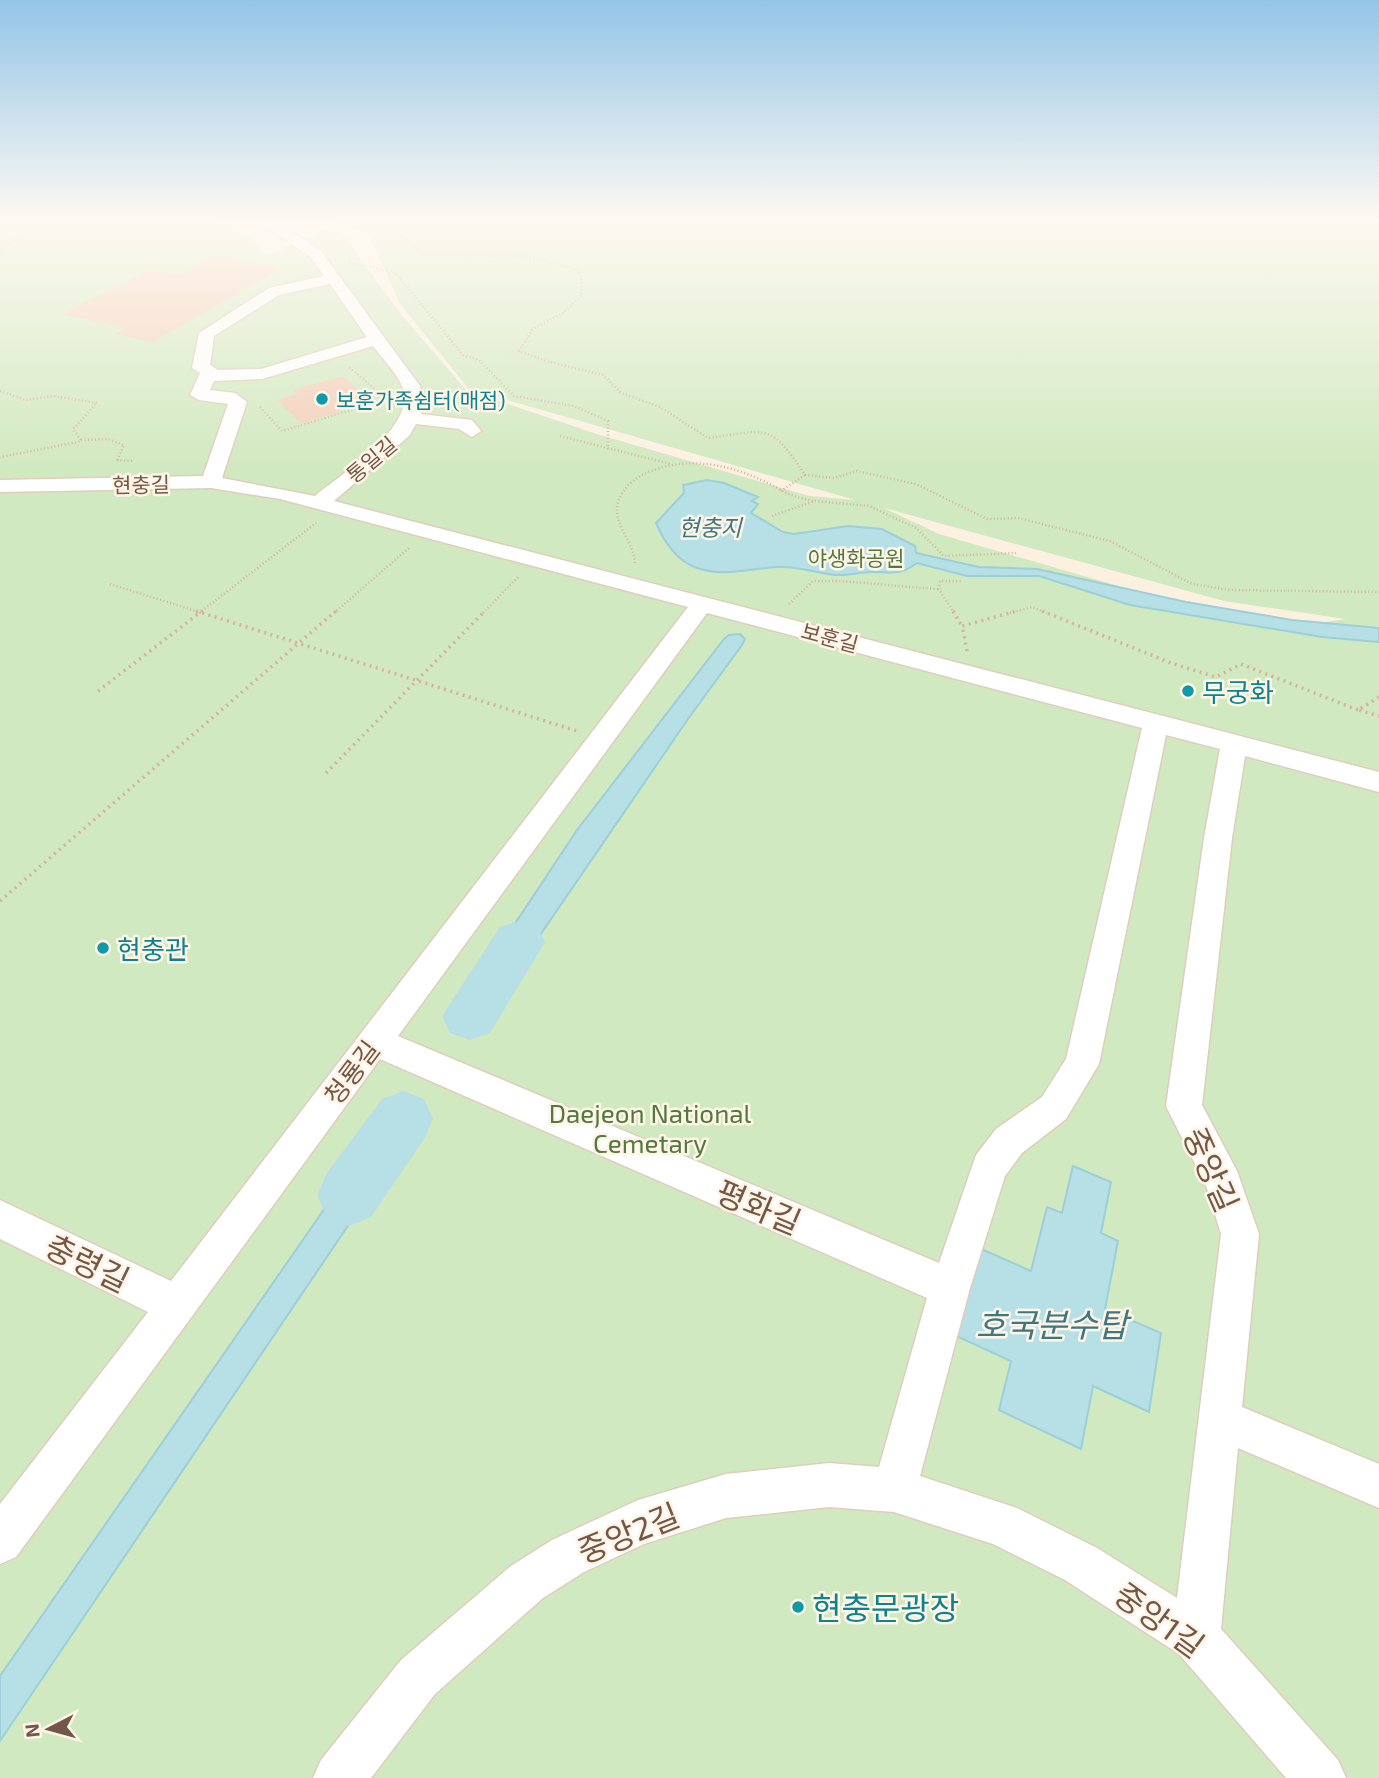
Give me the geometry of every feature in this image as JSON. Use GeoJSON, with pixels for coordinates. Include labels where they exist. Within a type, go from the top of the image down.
{"type":"FeatureCollection","features":[{"type":"Feature","properties":{"kind":"lane"},"geometry":{"type":"LineString","coordinates":[[211,482],[238,402],[229,397],[199,396],[210,370],[201,368],[202,342],[207,333],[256,302]]}},
{"type":"Feature","properties":{"kind":"lane","name":"통일길"},"geometry":{"type":"LineString","coordinates":[[320,510],[402,432],[412,418],[415,406],[411,386],[353,302]]}},
{"type":"Feature","properties":{"kind":"lane"},"geometry":{"type":"LineString","coordinates":[[207,376],[262,374],[378,339]]}},
{"type":"Feature","properties":{"kind":"lane"},"geometry":{"type":"LineString","coordinates":[[412,418],[466,424],[472,431]]}},
{"type":"Feature","properties":{"kind":"lane","name":"현충길"},"geometry":{"type":"LineString","coordinates":[[0,486],[211,482],[281,493]]}},
{"type":"Feature","properties":{"kind":"lane","name":"보훈길"},"geometry":{"type":"LineString","coordinates":[[281,493],[320,510],[702,604],[1379,782]]}},
{"type":"Feature","properties":{"kind":"lane","name":"청룡길"},"geometry":{"type":"LineString","coordinates":[[0,1541],[702,604]]}},
{"type":"Feature","properties":{"kind":"lane"},"geometry":{"type":"LineString","coordinates":[[894,1490],[950,1288],[989,1167],[1009,1141],[1054,1108],[1082,1064],[1156,723]]}},
{"type":"Feature","properties":{"kind":"lane","name":"중앙길"},"geometry":{"type":"LineString","coordinates":[[1196,1637],[1240,1234],[1224,1184],[1184,1106],[1218,838],[1234,744]]}},
{"type":"Feature","properties":{"kind":"lane","name":"평화길"},"geometry":{"type":"LineString","coordinates":[[374,1041],[950,1288]]}},
{"type":"Feature","properties":{"kind":"lane","name":"충령길"},"geometry":{"type":"LineString","coordinates":[[0,1219],[177,1305]]}},
{"type":"Feature","properties":{"kind":"lane"},"geometry":{"type":"LineString","coordinates":[[1219,1418],[1379,1486]]}},
{"type":"Feature","properties":{"kind":"lane","name":"중앙2길"},"geometry":{"type":"LineString","coordinates":[[339,1778],[418,1677],[527,1583],[568,1556],[638,1523],[726,1496],[829,1485],[894,1490],[1001,1524]]}},
{"type":"Feature","properties":{"kind":"lane","name":"중앙1길"},"geometry":{"type":"LineString","coordinates":[[1001,1524],[1081,1564],[1196,1637],[1320,1778]]}},
{"type":"Feature","properties":{"kind":"path"},"geometry":{"type":"LineString","coordinates":[[420,302],[463,355],[480,360],[514,396],[574,406],[608,421],[608,450]]}},
{"type":"Feature","properties":{"kind":"path"},"geometry":{"type":"LineString","coordinates":[[575,302],[563,313],[533,330],[519,351],[531,359],[601,371],[616,381],[621,393],[660,407],[708,438],[759,431],[781,439],[805,475]]}},
{"type":"Feature","properties":{"kind":"path"},"geometry":{"type":"LineString","coordinates":[[345,363],[377,391],[381,401]]}},
{"type":"Feature","properties":{"kind":"path"},"geometry":{"type":"LineString","coordinates":[[377,391],[386,390]]}},
{"type":"Feature","properties":{"kind":"path"},"geometry":{"type":"LineString","coordinates":[[0,391],[26,400],[53,396],[97,402],[73,429],[81,440]]}},
{"type":"Feature","properties":{"kind":"path"},"geometry":{"type":"LineString","coordinates":[[257,404],[282,430],[389,400]]}},
{"type":"Feature","properties":{"kind":"path"},"geometry":{"type":"LineString","coordinates":[[560,436],[672,464]]}},
{"type":"Feature","properties":{"kind":"path"},"geometry":{"type":"LineString","coordinates":[[0,457],[81,440],[108,439],[124,445],[103,484]]}},
{"type":"Feature","properties":{"kind":"path"},"geometry":{"type":"LineString","coordinates":[[635,563],[635,549],[619,527],[617,508],[627,484],[649,471],[684,460],[711,463],[763,480],[789,496],[869,506],[916,528],[944,556],[1016,553]]}},
{"type":"Feature","properties":{"kind":"path"},"geometry":{"type":"LineString","coordinates":[[781,492],[805,475],[834,478],[858,471],[906,482],[987,519],[1018,518],[1110,541],[1192,584],[1230,590],[1379,592]]}},
{"type":"Feature","properties":{"kind":"path"},"geometry":{"type":"LineString","coordinates":[[772,516],[815,501]]}},
{"type":"Feature","properties":{"kind":"path"},"geometry":{"type":"LineString","coordinates":[[98,691],[200,612],[320,510]]}},
{"type":"Feature","properties":{"kind":"path"},"geometry":{"type":"LineString","coordinates":[[0,901],[414,544]]}},
{"type":"Feature","properties":{"kind":"path"},"geometry":{"type":"LineString","coordinates":[[326,773],[522,573]]}},
{"type":"Feature","properties":{"kind":"path"},"geometry":{"type":"LineString","coordinates":[[789,604],[813,581],[843,580],[876,586],[939,589]]}},
{"type":"Feature","properties":{"kind":"path"},"geometry":{"type":"LineString","coordinates":[[961,581],[940,581],[939,589],[962,626],[967,651]]}},
{"type":"Feature","properties":{"kind":"path"},"geometry":{"type":"LineString","coordinates":[[110,584],[601,739]]}},
{"type":"Feature","properties":{"kind":"path"},"geometry":{"type":"LineString","coordinates":[[962,626],[1032,607],[1171,663],[1216,677],[1241,664],[1379,716]]}},
{"type":"Feature","properties":{"kind":"path"},"geometry":{"type":"LineString","coordinates":[[1358,710],[1379,697]]}},
{"type":"Feature","properties":{"kind":"green space","name":"Daejeon National Cemetary"},"geometry":{"type":"Polygon","coordinates":[[[0,302],[392,302],[466,390],[597,434],[809,496],[855,500],[469,389],[399,302],[1379,302],[1379,1778],[0,1778],[0,302]],[[884,508],[939,534],[1235,620],[1284,629],[1345,619],[1224,601],[884,508]]]}},
{"type":"Feature","properties":{"kind":"water","name":"현충지"},"geometry":{"type":"Polygon","coordinates":[[[707,480],[724,483],[758,497],[752,501],[758,504],[751,513],[783,532],[794,534],[848,526],[882,529],[915,546],[916,553],[979,567],[1037,569],[1186,602],[1292,620],[1379,628],[1379,642],[1322,637],[1130,605],[1039,576],[967,576],[917,563],[906,570],[896,572],[840,575],[782,567],[729,572],[708,571],[690,565],[678,556],[667,544],[656,523],[684,493],[683,485],[707,480]]]}},
{"type":"Feature","properties":{"kind":"water"},"geometry":{"type":"Polygon","coordinates":[[[740,634],[745,639],[742,645],[688,719],[499,995],[479,1000],[475,984],[577,830],[724,639],[729,635],[740,634]]]}},
{"type":"Feature","properties":{"kind":"water"},"geometry":{"type":"Polygon","coordinates":[[[388,1138],[391,1162],[0,1741],[0,1676],[366,1149],[388,1138]]]}},
{"type":"Feature","properties":{"kind":"water","name":"호국분수탑"},"geometry":{"type":"Polygon","coordinates":[[[1073,1166],[1111,1182],[1101,1233],[1118,1241],[1105,1309],[1161,1333],[1149,1412],[1093,1386],[1081,1449],[999,1410],[1011,1361],[954,1335],[979,1248],[1031,1271],[1047,1207],[1062,1213],[1073,1166]]]}},
{"type":"Feature","properties":{"kind":"building"},"geometry":{"type":"Polygon","coordinates":[[[86,302],[223,302],[152,342],[115,334],[127,328],[62,314],[86,302]]]}},
{"type":"Feature","properties":{"kind":"building","name":"보훈가족쉼터(매점)"},"geometry":{"type":"Polygon","coordinates":[[[343,376],[367,398],[341,406],[345,410],[300,423],[277,400],[297,394],[293,390],[343,376]]]}},
{"type":"Feature","properties":{"kind":"waterway"},"geometry":{"type":"LineString","coordinates":[[470,1016],[519,942]]}},
{"type":"Feature","properties":{"kind":"waterway"},"geometry":{"type":"LineString","coordinates":[[349,1195],[403,1119]]}},
{"type":"Feature","properties":{"kind":"place","name":"보훈가족쉼터(매점)"},"geometry":{"type":"Point","coordinates":[322,399]}},
{"type":"Feature","properties":{"kind":"place","name":"무궁화"},"geometry":{"type":"Point","coordinates":[1188,691]}},
{"type":"Feature","properties":{"kind":"place","name":"현충관"},"geometry":{"type":"Point","coordinates":[103,948]}},
{"type":"Feature","properties":{"kind":"place","name":"현충문광장"},"geometry":{"type":"Point","coordinates":[798,1607]}},
{"type":"Feature","properties":{"kind":"park label","name":"야생화공원"},"geometry":{"type":"Point","coordinates":[856,557]}}]}
